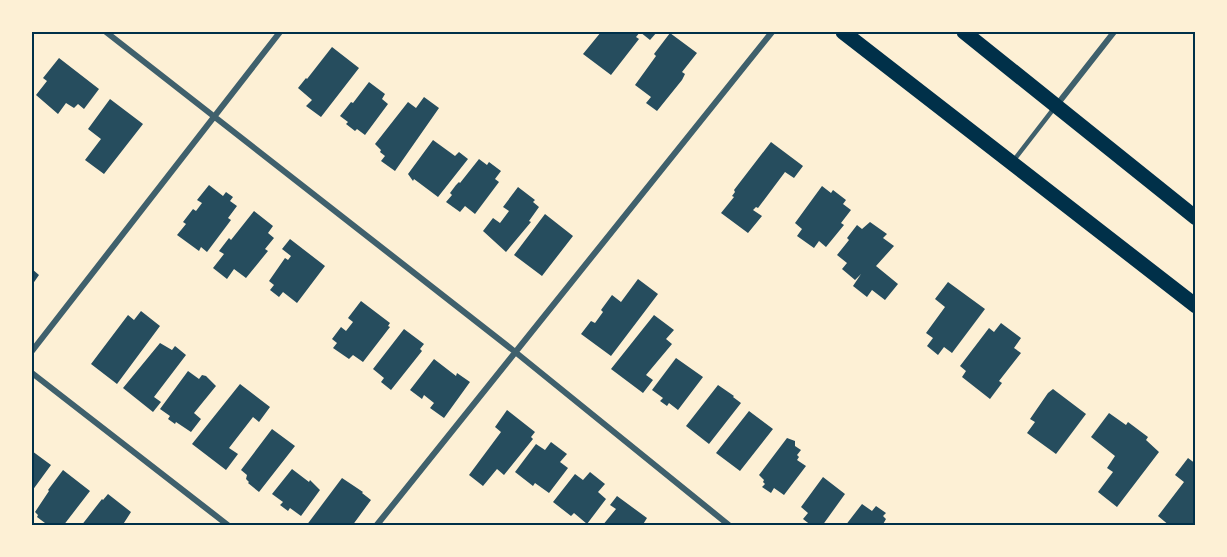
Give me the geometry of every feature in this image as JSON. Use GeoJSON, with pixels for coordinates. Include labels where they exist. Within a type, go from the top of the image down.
{"type":"FeatureCollection","features":[{"type":"Feature","properties":{"kind":"main road"},"geometry":{"type":"LineString","coordinates":[[843,32],[1196,306]]}},
{"type":"Feature","properties":{"kind":"main road"},"geometry":{"type":"LineString","coordinates":[[964,32],[1196,218]]}},
{"type":"Feature","properties":{"kind":"street"},"geometry":{"type":"LineString","coordinates":[[106,32],[514,351],[730,525]]}},
{"type":"Feature","properties":{"kind":"street"},"geometry":{"type":"LineString","coordinates":[[32,351],[280,32]]}},
{"type":"Feature","properties":{"kind":"street"},"geometry":{"type":"LineString","coordinates":[[376,525],[772,32]]}},
{"type":"Feature","properties":{"kind":"street"},"geometry":{"type":"LineString","coordinates":[[1056,107],[1114,32]]}},
{"type":"Feature","properties":{"kind":"street"},"geometry":{"type":"LineString","coordinates":[[32,374],[229,525]]}},
{"type":"Feature","properties":{"kind":"lane"},"geometry":{"type":"LineString","coordinates":[[1012,162],[1056,107]]}},
{"type":"Feature","properties":{"kind":"building"},"geometry":{"type":"Polygon","coordinates":[[[601,32],[640,32],[636,37],[639,39],[611,75],[583,54],[601,32]]]}},
{"type":"Feature","properties":{"kind":"building"},"geometry":{"type":"Polygon","coordinates":[[[640,32],[657,32],[650,40],[640,32]]]}},
{"type":"Feature","properties":{"kind":"building"},"geometry":{"type":"Polygon","coordinates":[[[670,33],[697,53],[682,72],[685,74],[682,80],[657,111],[646,103],[651,97],[635,85],[670,33]]]}},
{"type":"Feature","properties":{"kind":"building"},"geometry":{"type":"Polygon","coordinates":[[[332,47],[359,68],[321,117],[306,106],[312,100],[298,88],[332,47]]]}},
{"type":"Feature","properties":{"kind":"building"},"geometry":{"type":"Polygon","coordinates":[[[59,58],[99,89],[84,109],[78,104],[74,108],[66,103],[58,114],[36,95],[47,81],[43,78],[59,58]]]}},
{"type":"Feature","properties":{"kind":"building"},"geometry":{"type":"Polygon","coordinates":[[[369,82],[385,94],[382,99],[388,104],[365,135],[357,129],[355,131],[340,116],[369,82]]]}},
{"type":"Feature","properties":{"kind":"building"},"geometry":{"type":"Polygon","coordinates":[[[424,97],[439,108],[395,171],[381,161],[385,156],[375,144],[408,102],[416,108],[424,97]]]}},
{"type":"Feature","properties":{"kind":"building"},"geometry":{"type":"Polygon","coordinates":[[[110,99],[143,124],[104,174],[85,160],[101,139],[88,129],[110,99]]]}},
{"type":"Feature","properties":{"kind":"building"},"geometry":{"type":"Polygon","coordinates":[[[433,140],[455,156],[459,152],[468,159],[438,197],[414,179],[413,181],[408,174],[433,140]]]}},
{"type":"Feature","properties":{"kind":"building"},"geometry":{"type":"Polygon","coordinates":[[[771,142],[803,166],[794,178],[785,172],[758,208],[753,210],[762,216],[748,233],[721,213],[734,197],[732,196],[734,190],[771,142]]]}},
{"type":"Feature","properties":{"kind":"building"},"geometry":{"type":"Polygon","coordinates":[[[479,159],[487,165],[489,162],[501,171],[495,179],[499,182],[475,214],[465,206],[460,212],[446,202],[456,185],[479,159]]]}},
{"type":"Feature","properties":{"kind":"building"},"geometry":{"type":"Polygon","coordinates":[[[209,185],[223,196],[226,192],[233,197],[230,201],[237,206],[228,218],[231,220],[207,252],[201,247],[199,251],[177,235],[186,224],[183,222],[193,209],[196,211],[202,203],[197,200],[209,185]]]}},
{"type":"Feature","properties":{"kind":"building"},"geometry":{"type":"Polygon","coordinates":[[[822,186],[831,193],[833,190],[846,200],[843,204],[851,210],[841,223],[844,225],[826,247],[819,241],[814,248],[797,236],[802,229],[795,223],[822,186]]]}},
{"type":"Feature","properties":{"kind":"building"},"geometry":{"type":"Polygon","coordinates":[[[518,187],[535,200],[533,202],[539,207],[529,221],[531,222],[506,252],[483,231],[493,218],[500,223],[509,211],[503,207],[518,187]]]}},
{"type":"Feature","properties":{"kind":"building"},"geometry":{"type":"Polygon","coordinates":[[[254,211],[273,226],[268,233],[274,238],[265,249],[268,251],[246,278],[234,269],[227,279],[213,268],[224,254],[219,251],[254,211]]]}},
{"type":"Feature","properties":{"kind":"building"},"geometry":{"type":"Polygon","coordinates":[[[545,214],[573,236],[542,276],[514,255],[545,214]]]}},
{"type":"Feature","properties":{"kind":"building"},"geometry":{"type":"Polygon","coordinates":[[[870,222],[887,234],[883,238],[894,246],[876,266],[898,284],[885,300],[872,290],[867,297],[853,286],[861,274],[855,280],[842,269],[847,263],[837,255],[857,225],[862,229],[870,222]]]}},
{"type":"Feature","properties":{"kind":"building"},"geometry":{"type":"Polygon","coordinates":[[[290,239],[325,266],[297,303],[283,292],[279,297],[270,290],[274,285],[269,281],[285,258],[288,260],[291,256],[282,249],[290,239]]]}},
{"type":"Feature","properties":{"kind":"building"},"geometry":{"type":"Polygon","coordinates":[[[32,269],[39,275],[32,285],[32,269]]]}},
{"type":"Feature","properties":{"kind":"building"},"geometry":{"type":"Polygon","coordinates":[[[638,279],[658,294],[611,356],[581,334],[591,321],[595,323],[612,295],[621,302],[638,279]]]}},
{"type":"Feature","properties":{"kind":"building"},"geometry":{"type":"Polygon","coordinates":[[[948,282],[985,309],[952,353],[944,347],[938,355],[927,346],[933,338],[926,333],[945,307],[935,299],[948,282]]]}},
{"type":"Feature","properties":{"kind":"building"},"geometry":{"type":"Polygon","coordinates":[[[361,301],[390,323],[388,326],[390,327],[363,362],[353,355],[349,359],[333,348],[337,343],[332,339],[341,327],[346,331],[353,322],[348,318],[361,301]]]}},
{"type":"Feature","properties":{"kind":"building"},"geometry":{"type":"Polygon","coordinates":[[[141,311],[160,326],[117,384],[91,364],[128,315],[134,320],[141,311]]]}},
{"type":"Feature","properties":{"kind":"building"},"geometry":{"type":"Polygon","coordinates":[[[654,315],[674,330],[666,339],[672,344],[646,375],[653,380],[643,393],[611,369],[654,315]]]}},
{"type":"Feature","properties":{"kind":"building"},"geometry":{"type":"Polygon","coordinates":[[[1001,323],[1021,338],[1014,348],[1021,353],[999,381],[1002,383],[990,399],[962,377],[966,371],[960,366],[989,328],[994,332],[1001,323]]]}},
{"type":"Feature","properties":{"kind":"building"},"geometry":{"type":"Polygon","coordinates":[[[404,329],[424,344],[420,349],[422,351],[391,390],[381,382],[384,378],[373,369],[404,329]]]}},
{"type":"Feature","properties":{"kind":"building"},"geometry":{"type":"Polygon","coordinates":[[[160,343],[172,350],[175,346],[186,355],[154,397],[161,402],[153,412],[123,388],[160,343]]]}},
{"type":"Feature","properties":{"kind":"building"},"geometry":{"type":"Polygon","coordinates":[[[676,358],[703,377],[678,410],[669,403],[667,406],[660,401],[663,398],[652,390],[676,358]]]}},
{"type":"Feature","properties":{"kind":"building"},"geometry":{"type":"Polygon","coordinates":[[[434,359],[456,376],[457,373],[470,382],[444,418],[430,408],[434,403],[424,395],[422,399],[410,390],[434,359]]]}},
{"type":"Feature","properties":{"kind":"building"},"geometry":{"type":"Polygon","coordinates":[[[188,371],[199,379],[202,375],[206,376],[216,386],[194,413],[201,419],[191,432],[168,419],[170,416],[160,409],[188,371]]]}},
{"type":"Feature","properties":{"kind":"building"},"geometry":{"type":"Polygon","coordinates":[[[240,384],[270,407],[259,422],[253,417],[229,448],[238,454],[226,470],[192,444],[240,384]]]}},
{"type":"Feature","properties":{"kind":"building"},"geometry":{"type":"Polygon","coordinates":[[[718,385],[741,403],[709,444],[686,426],[718,385]]]}},
{"type":"Feature","properties":{"kind":"building"},"geometry":{"type":"Polygon","coordinates":[[[1053,389],[1086,414],[1056,454],[1027,433],[1035,422],[1030,419],[1053,389]]]}},
{"type":"Feature","properties":{"kind":"building"},"geometry":{"type":"Polygon","coordinates":[[[507,410],[535,432],[531,437],[533,439],[504,475],[497,469],[483,486],[469,475],[501,432],[495,427],[507,410]]]}},
{"type":"Feature","properties":{"kind":"building"},"geometry":{"type":"Polygon","coordinates":[[[749,411],[773,429],[740,471],[716,453],[749,411]]]}},
{"type":"Feature","properties":{"kind":"building"},"geometry":{"type":"Polygon","coordinates":[[[1109,413],[1126,425],[1128,422],[1148,437],[1146,440],[1159,452],[1117,507],[1098,492],[1113,472],[1107,468],[1115,456],[1091,437],[1109,413]]]}},
{"type":"Feature","properties":{"kind":"building"},"geometry":{"type":"Polygon","coordinates":[[[272,429],[295,446],[259,492],[248,483],[247,475],[241,470],[272,429]]]}},
{"type":"Feature","properties":{"kind":"building"},"geometry":{"type":"Polygon","coordinates":[[[787,438],[795,441],[795,446],[801,450],[797,455],[799,457],[797,460],[806,466],[784,495],[774,488],[771,493],[762,487],[765,484],[764,480],[759,475],[787,438]]]}},
{"type":"Feature","properties":{"kind":"building"},"geometry":{"type":"Polygon","coordinates":[[[551,442],[567,454],[560,462],[568,468],[549,493],[535,483],[533,486],[515,472],[536,444],[545,450],[551,442]]]}},
{"type":"Feature","properties":{"kind":"building"},"geometry":{"type":"Polygon","coordinates":[[[32,451],[51,465],[32,491],[32,451]]]}},
{"type":"Feature","properties":{"kind":"building"},"geometry":{"type":"Polygon","coordinates":[[[1188,458],[1196,464],[1196,526],[1170,526],[1158,516],[1184,482],[1175,475],[1188,458]]]}},
{"type":"Feature","properties":{"kind":"building"},"geometry":{"type":"Polygon","coordinates":[[[292,469],[309,482],[310,480],[320,490],[301,516],[290,508],[288,511],[280,505],[283,502],[272,494],[292,469]]]}},
{"type":"Feature","properties":{"kind":"building"},"geometry":{"type":"Polygon","coordinates":[[[63,470],[90,491],[63,526],[43,526],[45,523],[37,517],[35,512],[63,470]]]}},
{"type":"Feature","properties":{"kind":"building"},"geometry":{"type":"Polygon","coordinates":[[[590,472],[605,484],[598,492],[606,499],[587,524],[574,513],[571,516],[553,502],[575,474],[583,480],[590,472]]]}},
{"type":"Feature","properties":{"kind":"building"},"geometry":{"type":"Polygon","coordinates":[[[823,477],[845,494],[822,526],[812,526],[803,519],[808,513],[801,507],[823,477]]]}},
{"type":"Feature","properties":{"kind":"building"},"geometry":{"type":"Polygon","coordinates":[[[342,478],[371,500],[352,526],[306,526],[342,478]]]}},
{"type":"Feature","properties":{"kind":"building"},"geometry":{"type":"Polygon","coordinates":[[[108,494],[131,512],[122,526],[81,526],[102,499],[108,494]]]}},
{"type":"Feature","properties":{"kind":"building"},"geometry":{"type":"Polygon","coordinates":[[[617,496],[647,518],[642,526],[602,526],[616,509],[610,505],[617,496]]]}},
{"type":"Feature","properties":{"kind":"building"},"geometry":{"type":"Polygon","coordinates":[[[862,504],[872,511],[876,506],[886,513],[883,516],[886,519],[882,526],[845,526],[862,504]]]}}]}
